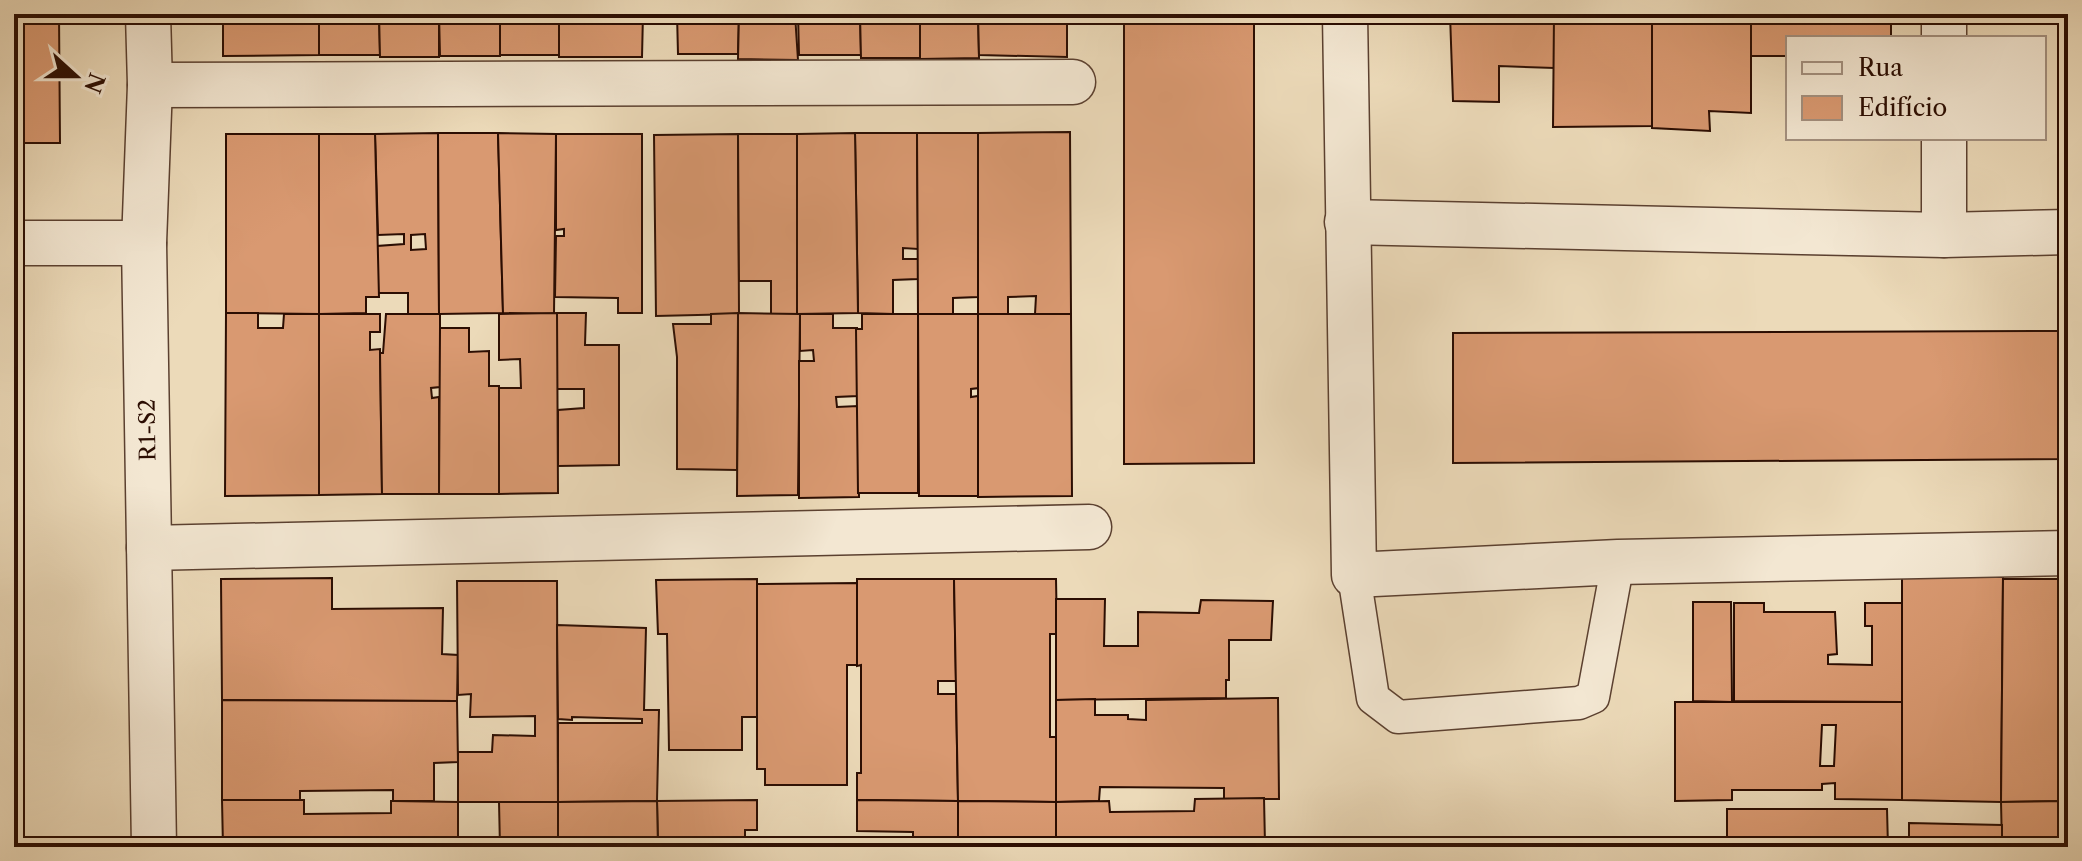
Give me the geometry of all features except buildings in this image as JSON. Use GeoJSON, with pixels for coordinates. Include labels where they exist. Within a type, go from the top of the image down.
{"type":"FeatureCollection","features":[{"type":"Feature","properties":{"kind":"street","name":"R1-S2"},"geometry":{"type":"LineString","coordinates":[[148,14],[150,85],[144,243],[154,847]]}},
{"type":"Feature","properties":{"kind":"street"},"geometry":{"type":"LineString","coordinates":[[1345,14],[1354,575],[1618,562],[2068,553]]}},
{"type":"Feature","properties":{"kind":"street"},"geometry":{"type":"LineString","coordinates":[[1944,14],[1944,36]]}},
{"type":"Feature","properties":{"kind":"street"},"geometry":{"type":"LineString","coordinates":[[150,85],[1073,82]]}},
{"type":"Feature","properties":{"kind":"street"},"geometry":{"type":"LineString","coordinates":[[1944,140],[1944,235]]}},
{"type":"Feature","properties":{"kind":"street"},"geometry":{"type":"LineString","coordinates":[[1347,222],[1944,235],[2068,232]]}},
{"type":"Feature","properties":{"kind":"street"},"geometry":{"type":"LineString","coordinates":[[14,243],[144,243]]}},
{"type":"Feature","properties":{"kind":"street"},"geometry":{"type":"LineString","coordinates":[[149,548],[1089,527]]}},
{"type":"Feature","properties":{"kind":"lane"},"geometry":{"type":"LineString","coordinates":[[1354,575],[1373,698],[1398,717],[1579,703],[1593,697],[1618,562]]}}]}
